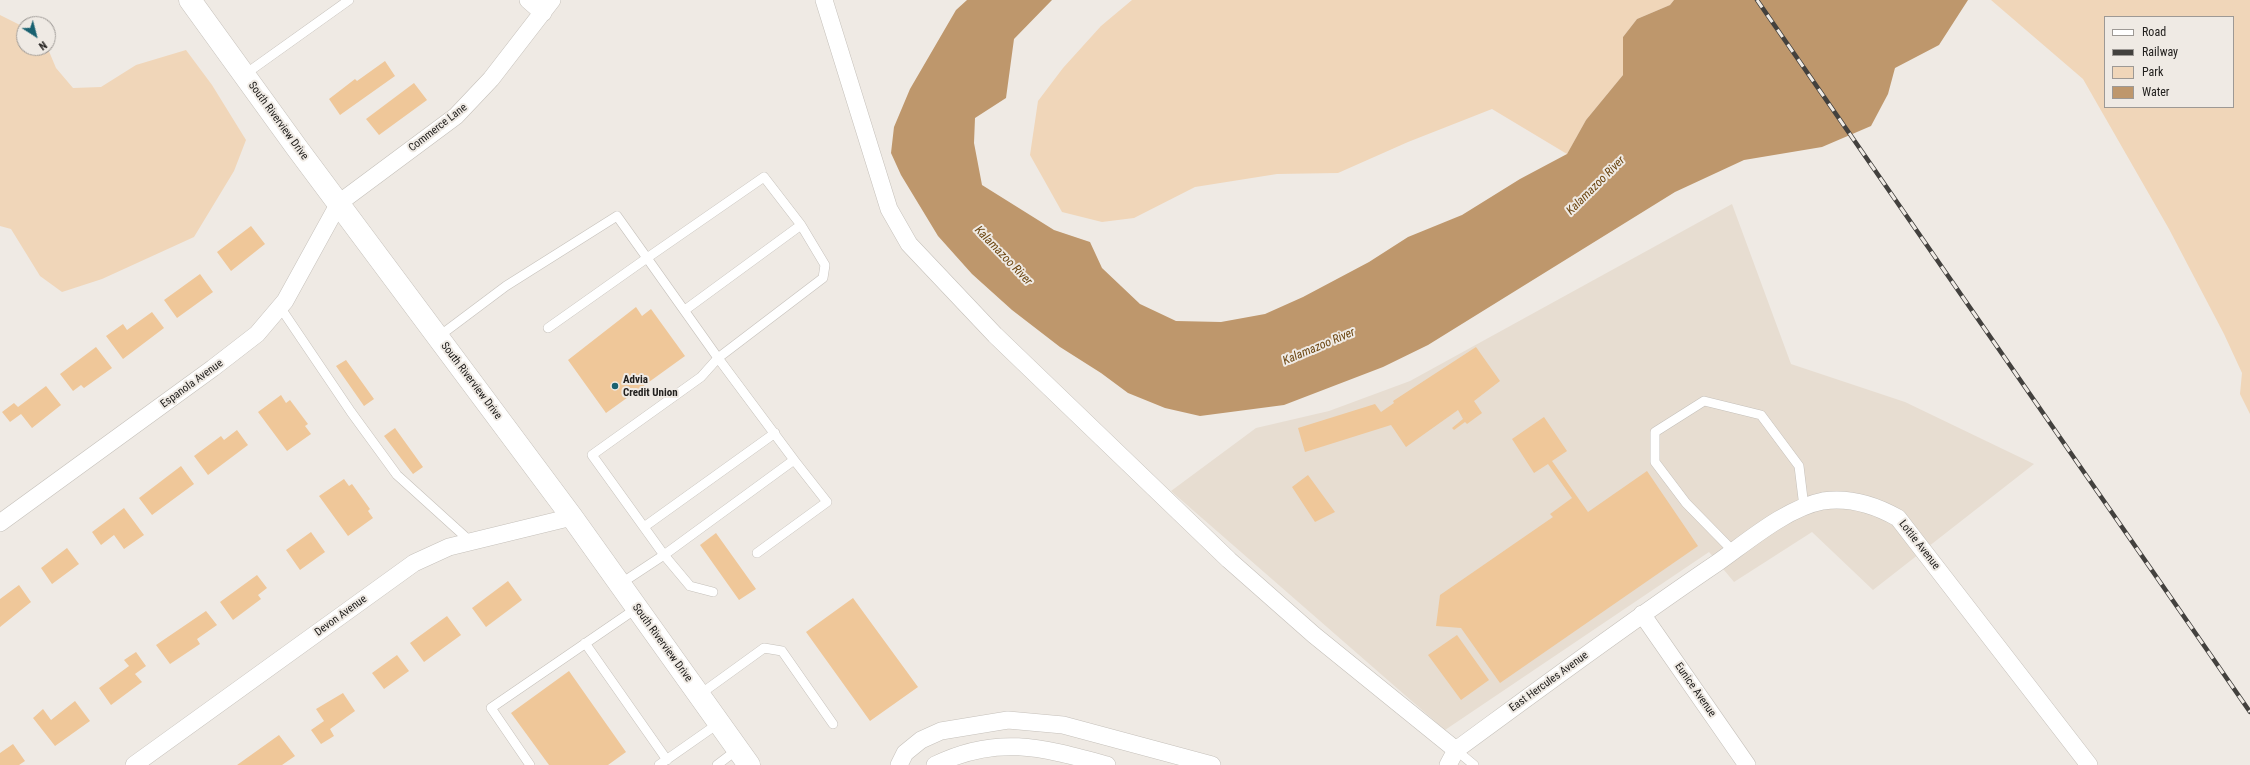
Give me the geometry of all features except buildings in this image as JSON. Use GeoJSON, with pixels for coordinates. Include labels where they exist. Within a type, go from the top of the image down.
{"type":"FeatureCollection","features":[{"type":"Feature","properties":{"kind":"street","name":"South Riverview Drive"},"geometry":{"type":"LineString","coordinates":[[190,0],[572,517],[744,757]]}},
{"type":"Feature","properties":{"kind":"street"},"geometry":{"type":"LineString","coordinates":[[528,0],[548,7]]}},
{"type":"Feature","properties":{"kind":"street"},"geometry":{"type":"LineString","coordinates":[[824,0],[889,209],[910,244],[995,335],[1230,560],[1314,635],[1456,750],[1448,765]]}},
{"type":"Feature","properties":{"kind":"street","name":"Commerce Lane"},"geometry":{"type":"LineString","coordinates":[[339,203],[456,116],[492,79],[548,7]]}},
{"type":"Feature","properties":{"kind":"street","name":"Espanola Avenue"},"geometry":{"type":"LineString","coordinates":[[0,523],[213,368],[257,334],[280,307],[339,203]]}},
{"type":"Feature","properties":{"kind":"street","name":"Lottie Avenue"},"geometry":{"type":"LineString","coordinates":[[1642,614],[1734,552],[1771,525],[1804,507],[1824,501],[1868,503],[1898,518],[2089,765]]}},
{"type":"Feature","properties":{"kind":"street","name":"Devon Avenue"},"geometry":{"type":"LineString","coordinates":[[134,765],[414,563],[449,547],[572,517]]}},
{"type":"Feature","properties":{"kind":"street","name":"East Hercules Avenue"},"geometry":{"type":"LineString","coordinates":[[1456,750],[1642,614]]}},
{"type":"Feature","properties":{"kind":"street","name":"Eunice Avenue"},"geometry":{"type":"LineString","coordinates":[[1642,614],[1747,765]]}},
{"type":"Feature","properties":{"kind":"street"},"geometry":{"type":"LineString","coordinates":[[899,765],[905,753],[921,740],[934,734],[1008,720],[1063,725],[1212,765]]}},
{"type":"Feature","properties":{"kind":"street"},"geometry":{"type":"LineString","coordinates":[[935,765],[957,754],[1016,746],[1047,749],[1107,765]]}},
{"type":"Feature","properties":{"kind":"lane"},"geometry":{"type":"LineString","coordinates":[[244,75],[348,0]]}},
{"type":"Feature","properties":{"kind":"lane"},"geometry":{"type":"LineString","coordinates":[[548,328],[764,177],[801,226],[825,265],[823,278],[718,358],[701,377],[592,455],[664,555],[690,586],[712,592]]}},
{"type":"Feature","properties":{"kind":"lane"},"geometry":{"type":"LineString","coordinates":[[438,337],[506,286],[617,216],[718,358],[827,502],[757,553]]}},
{"type":"Feature","properties":{"kind":"lane"},"geometry":{"type":"LineString","coordinates":[[685,310],[801,226]]}},
{"type":"Feature","properties":{"kind":"lane"},"geometry":{"type":"LineString","coordinates":[[280,307],[351,412],[397,475],[471,542]]}},
{"type":"Feature","properties":{"kind":"lane"},"geometry":{"type":"LineString","coordinates":[[1734,552],[1686,503],[1655,462],[1655,432],[1704,401],[1761,415],[1799,466],[1804,507]]}},
{"type":"Feature","properties":{"kind":"lane"},"geometry":{"type":"LineString","coordinates":[[644,527],[775,433]]}},
{"type":"Feature","properties":{"kind":"lane"},"geometry":{"type":"LineString","coordinates":[[620,584],[664,555],[794,460]]}},
{"type":"Feature","properties":{"kind":"lane"},"geometry":{"type":"LineString","coordinates":[[530,765],[491,708],[637,608]]}},
{"type":"Feature","properties":{"kind":"lane"},"geometry":{"type":"LineString","coordinates":[[582,646],[663,762],[719,723]]}},
{"type":"Feature","properties":{"kind":"lane"},"geometry":{"type":"LineString","coordinates":[[699,695],[764,648],[772,648],[782,652],[833,724]]}},
{"type":"Feature","properties":{"kind":"lane"},"geometry":{"type":"LineString","coordinates":[[1456,750],[1474,765]]}},
{"type":"Feature","properties":{"kind":"lane"},"geometry":{"type":"LineString","coordinates":[[717,765],[744,757]]}},
{"type":"Feature","properties":{"kind":"shaded area"},"geometry":{"type":"Polygon","coordinates":[[[1732,204],[1791,364],[1905,402],[2034,464],[1873,590],[1812,532],[1734,582],[1709,552],[1445,730],[1171,491],[1256,428],[1329,411],[1410,381],[1732,204]]]}},
{"type":"Feature","properties":{"kind":"green space"},"geometry":{"type":"Polygon","coordinates":[[[1132,0],[1674,0],[1670,5],[1637,19],[1623,37],[1623,75],[1586,120],[1567,154],[1492,109],[1408,142],[1338,173],[1277,174],[1195,187],[1134,218],[1102,222],[1062,212],[1030,155],[1038,101],[1063,68],[1101,26],[1132,0]]]}},
{"type":"Feature","properties":{"kind":"green space"},"geometry":{"type":"Polygon","coordinates":[[[1991,0],[2250,0],[2250,414],[2240,394],[2242,373],[2224,334],[2169,229],[2083,79],[1991,0]]]}},
{"type":"Feature","properties":{"kind":"green space"},"geometry":{"type":"Polygon","coordinates":[[[0,15],[16,23],[16,56],[51,56],[56,68],[73,88],[101,87],[136,65],[186,50],[212,85],[246,140],[234,171],[194,237],[102,279],[62,292],[40,276],[11,229],[0,226],[0,15]]]}},
{"type":"Feature","properties":{"kind":"water","name":"Kalamazoo River"},"geometry":{"type":"Polygon","coordinates":[[[967,0],[1052,0],[1014,39],[1006,98],[975,118],[974,143],[982,185],[1054,230],[1090,242],[1102,268],[1140,304],[1176,321],[1221,322],[1265,314],[1303,297],[1369,262],[1408,237],[1462,215],[1520,179],[1567,154],[1586,120],[1623,75],[1623,37],[1637,19],[1670,5],[1674,0],[1968,0],[1939,45],[1895,68],[1888,94],[1871,126],[1822,147],[1744,160],[1675,192],[1428,345],[1383,367],[1284,405],[1200,416],[1165,408],[1128,393],[1101,373],[1060,347],[1012,310],[972,274],[938,236],[901,175],[891,153],[894,127],[910,89],[956,10],[967,0]]]}},
{"type":"Feature","properties":{"kind":"railway"},"geometry":{"type":"LineString","coordinates":[[1757,0],[2250,712]]}},
{"type":"Feature","properties":{"kind":"place","name":"Advia Credit Union"},"geometry":{"type":"Point","coordinates":[615,386]}}]}
